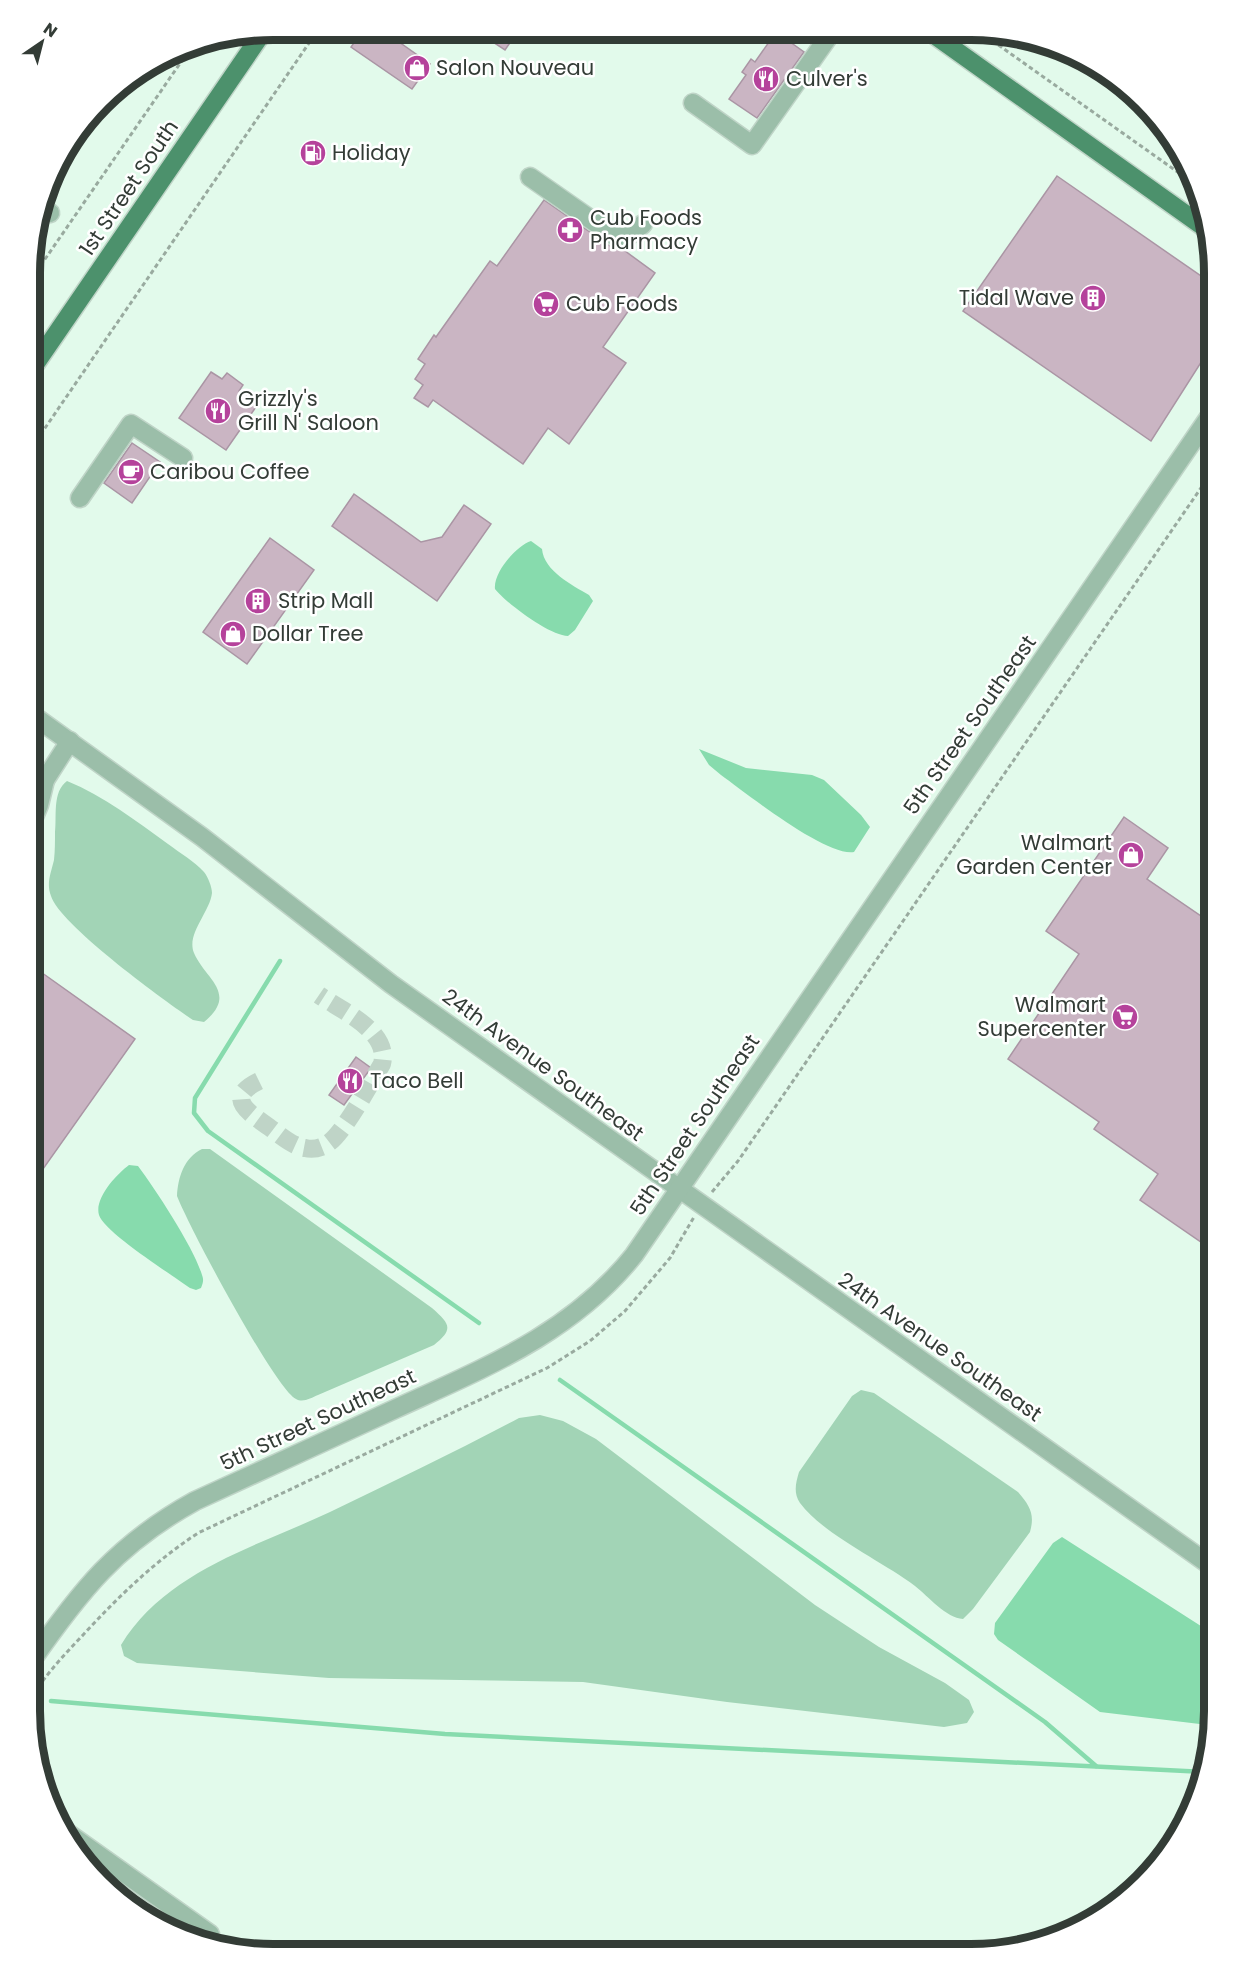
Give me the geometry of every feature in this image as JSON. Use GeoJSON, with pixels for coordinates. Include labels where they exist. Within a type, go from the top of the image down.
{"type":"FeatureCollection","features":[{"type":"Feature","properties":{"kind":"main road"},"geometry":{"type":"LineString","coordinates":[[941,40],[1198,223]]}},
{"type":"Feature","properties":{"kind":"main road","name":"1st Street South"},"geometry":{"type":"LineString","coordinates":[[40,357],[257,41]]}},
{"type":"Feature","properties":{"kind":"street"},"geometry":{"type":"LineString","coordinates":[[693,103],[752,145],[826,40]]}},
{"type":"Feature","properties":{"kind":"street"},"geometry":{"type":"LineString","coordinates":[[530,177],[616,237],[627,237],[644,224]]}},
{"type":"Feature","properties":{"kind":"street"},"geometry":{"type":"LineString","coordinates":[[80,498],[131,424],[183,458]]}},
{"type":"Feature","properties":{"kind":"street","name":"5th Street Southeast"},"geometry":{"type":"LineString","coordinates":[[40,1649],[93,1578],[122,1551],[165,1519],[195,1502],[513,1353],[567,1321],[595,1298],[620,1272],[1204,425]]}},
{"type":"Feature","properties":{"kind":"street","name":"24th Avenue Southeast"},"geometry":{"type":"LineString","coordinates":[[40,720],[217,848],[374,972],[1204,1561]]}},
{"type":"Feature","properties":{"kind":"street"},"geometry":{"type":"LineString","coordinates":[[40,774],[70,741]]}},
{"type":"Feature","properties":{"kind":"street"},"geometry":{"type":"LineString","coordinates":[[81,1843],[210,1934]]}},
{"type":"Feature","properties":{"kind":"path"},"geometry":{"type":"LineString","coordinates":[[40,435],[311,40]]}},
{"type":"Feature","properties":{"kind":"path"},"geometry":{"type":"LineString","coordinates":[[993,41],[1182,174]]}},
{"type":"Feature","properties":{"kind":"path"},"geometry":{"type":"LineString","coordinates":[[40,266],[184,58]]}},
{"type":"Feature","properties":{"kind":"path"},"geometry":{"type":"LineString","coordinates":[[40,1686],[59,1660],[118,1597],[158,1561],[198,1533],[487,1399],[547,1368],[590,1341],[625,1311],[655,1277],[702,1206],[744,1152],[1204,484]]}},
{"type":"Feature","properties":{"kind":"shaded area"},"geometry":{"type":"Polygon","coordinates":[[[531,541],[542,549],[553,571],[589,595],[593,601],[575,630],[568,636],[551,631],[529,618],[495,589],[498,575],[512,554],[531,541]]]}},
{"type":"Feature","properties":{"kind":"shaded area"},"geometry":{"type":"Polygon","coordinates":[[[699,749],[746,768],[812,775],[824,780],[861,815],[870,827],[854,852],[841,851],[825,845],[786,822],[721,775],[709,765],[699,749]]]}},
{"type":"Feature","properties":{"kind":"shaded area"},"geometry":{"type":"Polygon","coordinates":[[[67,781],[107,801],[132,818],[191,861],[207,877],[212,893],[193,938],[192,946],[199,962],[216,986],[219,1003],[204,1022],[193,1020],[115,962],[73,925],[51,896],[49,882],[54,857],[56,805],[59,791],[67,781]]]}},
{"type":"Feature","properties":{"kind":"shaded area"},"geometry":{"type":"Polygon","coordinates":[[[202,1149],[210,1149],[432,1308],[446,1323],[445,1335],[434,1345],[310,1399],[296,1399],[285,1389],[252,1338],[197,1239],[177,1196],[186,1163],[202,1149]]]}},
{"type":"Feature","properties":{"kind":"shaded area"},"geometry":{"type":"Polygon","coordinates":[[[129,1165],[138,1166],[183,1235],[203,1277],[201,1288],[196,1290],[190,1288],[140,1253],[113,1232],[99,1215],[98,1208],[103,1194],[113,1180],[129,1165]]]}},
{"type":"Feature","properties":{"kind":"shaded area"},"geometry":{"type":"Polygon","coordinates":[[[861,1390],[874,1393],[1018,1492],[1030,1510],[1032,1520],[1030,1532],[973,1609],[963,1619],[950,1615],[915,1586],[823,1526],[810,1515],[796,1495],[799,1472],[852,1396],[861,1390]]]}},
{"type":"Feature","properties":{"kind":"shaded area"},"geometry":{"type":"Polygon","coordinates":[[[540,1415],[563,1421],[596,1439],[815,1605],[879,1647],[945,1683],[969,1700],[974,1712],[967,1723],[944,1727],[727,1702],[583,1682],[329,1678],[137,1663],[124,1656],[121,1645],[140,1619],[162,1598],[187,1580],[243,1550],[330,1512],[519,1418],[540,1415]]]}},
{"type":"Feature","properties":{"kind":"shaded area"},"geometry":{"type":"Polygon","coordinates":[[[1062,1537],[1204,1628],[1204,1672],[1201,1688],[1204,1701],[1203,1724],[1100,1712],[998,1640],[994,1634],[995,1623],[1053,1543],[1062,1537]]]}},
{"type":"Feature","properties":{"kind":"building"},"geometry":{"type":"Polygon","coordinates":[[[356,40],[396,40],[430,64],[412,89],[351,47],[356,40]]]}},
{"type":"Feature","properties":{"kind":"building"},"geometry":{"type":"Polygon","coordinates":[[[490,40],[512,40],[505,50],[490,40]]]}},
{"type":"Feature","properties":{"kind":"building","name":"Culver's"},"geometry":{"type":"Polygon","coordinates":[[[770,40],[787,40],[804,52],[757,118],[729,99],[746,75],[742,72],[751,59],[755,62],[770,40]]]}},
{"type":"Feature","properties":{"kind":"building","name":"Tidal Wave"},"geometry":{"type":"Polygon","coordinates":[[[1057,176],[1204,278],[1204,358],[1151,441],[963,311],[1057,176]]]}},
{"type":"Feature","properties":{"kind":"building","name":"Cub Foods"},"geometry":{"type":"Polygon","coordinates":[[[544,200],[610,246],[621,248],[655,273],[603,347],[626,363],[569,444],[548,428],[523,464],[433,400],[428,407],[414,398],[423,385],[415,379],[425,364],[418,359],[434,335],[436,337],[490,261],[497,266],[544,200]]]}},
{"type":"Feature","properties":{"kind":"building","name":"Grizzly's Grill N' Saloon"},"geometry":{"type":"Polygon","coordinates":[[[211,372],[222,379],[227,373],[243,385],[239,391],[258,404],[226,450],[179,418],[211,372]]]}},
{"type":"Feature","properties":{"kind":"building","name":"Caribou Coffee"},"geometry":{"type":"Polygon","coordinates":[[[132,443],[160,462],[132,503],[104,483],[132,443]]]}},
{"type":"Feature","properties":{"kind":"building"},"geometry":{"type":"Polygon","coordinates":[[[354,494],[421,542],[442,537],[464,505],[491,524],[437,601],[332,526],[354,494]]]}},
{"type":"Feature","properties":{"kind":"building","name":"Strip Mall"},"geometry":{"type":"Polygon","coordinates":[[[270,538],[314,570],[247,664],[203,632],[270,538]]]}},
{"type":"Feature","properties":{"kind":"building","name":"Walmart Supercenter"},"geometry":{"type":"Polygon","coordinates":[[[1124,817],[1168,848],[1147,879],[1204,918],[1204,1244],[1140,1200],[1158,1174],[1094,1129],[1099,1122],[1008,1059],[1079,954],[1046,931],[1124,817]]]}},
{"type":"Feature","properties":{"kind":"building"},"geometry":{"type":"Polygon","coordinates":[[[40,971],[135,1039],[40,1173],[40,971]]]}},
{"type":"Feature","properties":{"kind":"building","name":"Taco Bell"},"geometry":{"type":"Polygon","coordinates":[[[356,1057],[371,1068],[344,1105],[329,1095],[356,1057]]]}},
{"type":"Feature","properties":{"kind":"waterway"},"geometry":{"type":"LineString","coordinates":[[280,961],[195,1098],[194,1113],[208,1131],[479,1323]]}},
{"type":"Feature","properties":{"kind":"waterway"},"geometry":{"type":"LineString","coordinates":[[560,1380],[1045,1722],[1096,1766]]}},
{"type":"Feature","properties":{"kind":"waterway"},"geometry":{"type":"LineString","coordinates":[[51,1701],[445,1734],[1196,1772]]}},
{"type":"Feature","properties":{"kind":"tunnel"},"geometry":{"type":"LineString","coordinates":[[259,1081],[243,1093],[241,1099],[243,1105],[254,1116],[295,1145],[311,1149],[325,1145],[334,1139],[349,1119],[382,1064],[383,1052],[372,1032],[362,1023],[319,995]]}},
{"type":"Feature","properties":{"kind":"place","name":"Salon Nouveau"},"geometry":{"type":"Point","coordinates":[417,68]}},
{"type":"Feature","properties":{"kind":"place","name":"Culver's"},"geometry":{"type":"Point","coordinates":[766,79]}},
{"type":"Feature","properties":{"kind":"place","name":"Holiday"},"geometry":{"type":"Point","coordinates":[313,153]}},
{"type":"Feature","properties":{"kind":"place","name":"Cub Foods Pharmacy"},"geometry":{"type":"Point","coordinates":[570,230]}},
{"type":"Feature","properties":{"kind":"place","name":"Tidal Wave"},"geometry":{"type":"Point","coordinates":[1093,298]}},
{"type":"Feature","properties":{"kind":"place","name":"Cub Foods"},"geometry":{"type":"Point","coordinates":[546,304]}},
{"type":"Feature","properties":{"kind":"place","name":"Grizzly's Grill N' Saloon"},"geometry":{"type":"Point","coordinates":[218,411]}},
{"type":"Feature","properties":{"kind":"place","name":"Caribou Coffee"},"geometry":{"type":"Point","coordinates":[131,472]}},
{"type":"Feature","properties":{"kind":"place","name":"Strip Mall"},"geometry":{"type":"Point","coordinates":[258,601]}},
{"type":"Feature","properties":{"kind":"place","name":"Dollar Tree"},"geometry":{"type":"Point","coordinates":[233,634]}},
{"type":"Feature","properties":{"kind":"place","name":"Walmart Garden Center"},"geometry":{"type":"Point","coordinates":[1131,855]}},
{"type":"Feature","properties":{"kind":"place","name":"Walmart Supercenter"},"geometry":{"type":"Point","coordinates":[1125,1017]}},
{"type":"Feature","properties":{"kind":"place","name":"Taco Bell"},"geometry":{"type":"Point","coordinates":[350,1081]}}]}
